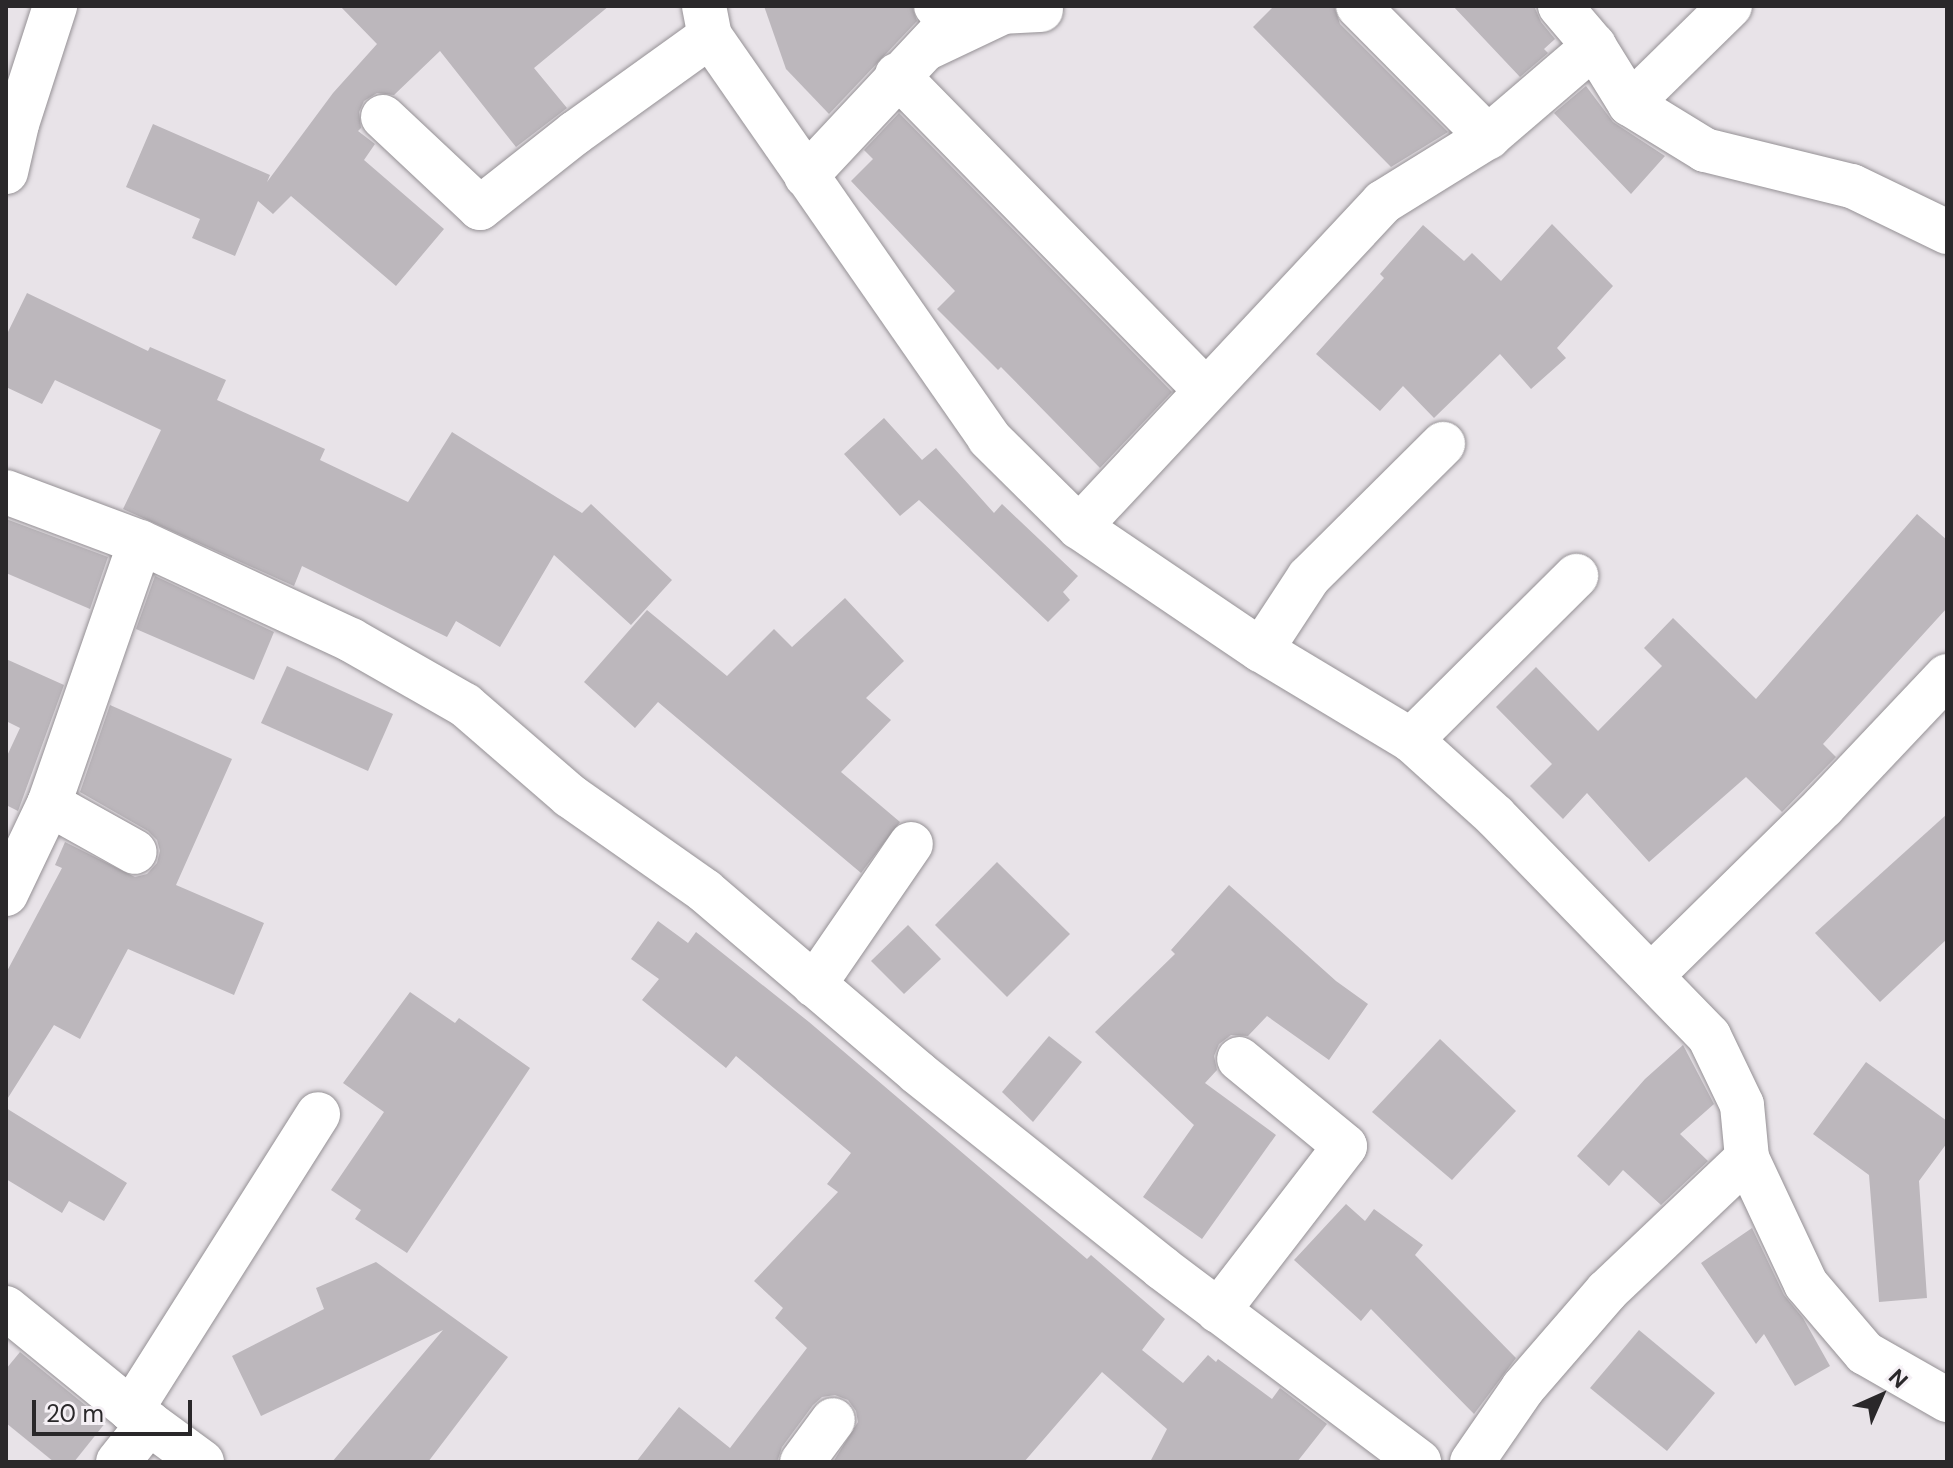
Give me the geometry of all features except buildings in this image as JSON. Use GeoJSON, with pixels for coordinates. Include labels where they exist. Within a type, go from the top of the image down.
{"type":"FeatureCollection","features":[{"type":"Feature","properties":{"kind":"street"},"geometry":{"type":"LineString","coordinates":[[6,172],[17,124],[55,6]]}},
{"type":"Feature","properties":{"kind":"street"},"geometry":{"type":"LineString","coordinates":[[806,176],[951,21],[936,6]]}},
{"type":"Feature","properties":{"kind":"street"},"geometry":{"type":"LineString","coordinates":[[1358,6],[1488,137]]}},
{"type":"Feature","properties":{"kind":"street"},"geometry":{"type":"LineString","coordinates":[[1560,6],[1594,46],[1630,104],[1705,150],[1852,186],[1947,232]]}},
{"type":"Feature","properties":{"kind":"street"},"geometry":{"type":"LineString","coordinates":[[1630,104],[1730,6]]}},
{"type":"Feature","properties":{"kind":"street"},"geometry":{"type":"LineString","coordinates":[[910,62],[1003,12],[1041,10]]}},
{"type":"Feature","properties":{"kind":"street"},"geometry":{"type":"LineString","coordinates":[[383,117],[480,208],[575,133],[707,21],[806,176],[989,438],[1079,527],[1261,650],[1411,740],[1495,816],[1709,1036],[1742,1105],[1747,1158],[1806,1284],[1865,1353],[1947,1400]]}},
{"type":"Feature","properties":{"kind":"street"},"geometry":{"type":"LineString","coordinates":[[1079,527],[1383,202],[1488,137],[1594,46]]}},
{"type":"Feature","properties":{"kind":"street"},"geometry":{"type":"LineString","coordinates":[[910,62],[1205,390]]}},
{"type":"Feature","properties":{"kind":"street"},"geometry":{"type":"LineString","coordinates":[[1261,650],[1309,577],[1443,444]]}},
{"type":"Feature","properties":{"kind":"street"},"geometry":{"type":"LineString","coordinates":[[6,492],[140,542],[351,640],[465,705],[570,796],[705,891],[930,1083],[1218,1311],[1419,1462]]}},
{"type":"Feature","properties":{"kind":"street"},"geometry":{"type":"LineString","coordinates":[[6,894],[49,804],[140,542]]}},
{"type":"Feature","properties":{"kind":"street"},"geometry":{"type":"LineString","coordinates":[[1411,740],[1576,576]]}},
{"type":"Feature","properties":{"kind":"street"},"geometry":{"type":"LineString","coordinates":[[1652,975],[1824,806],[1947,676]]}},
{"type":"Feature","properties":{"kind":"street"},"geometry":{"type":"LineString","coordinates":[[49,804],[135,852]]}},
{"type":"Feature","properties":{"kind":"street"},"geometry":{"type":"LineString","coordinates":[[814,985],[911,844]]}},
{"type":"Feature","properties":{"kind":"street"},"geometry":{"type":"LineString","coordinates":[[1218,1311],[1345,1146],[1239,1059]]}},
{"type":"Feature","properties":{"kind":"street"},"geometry":{"type":"LineString","coordinates":[[118,1462],[140,1416],[318,1114]]}},
{"type":"Feature","properties":{"kind":"street"},"geometry":{"type":"LineString","coordinates":[[1472,1462],[1523,1388],[1607,1291],[1747,1158]]}},
{"type":"Feature","properties":{"kind":"street"},"geometry":{"type":"LineString","coordinates":[[6,1308],[202,1462]]}},
{"type":"Feature","properties":{"kind":"street"},"geometry":{"type":"LineString","coordinates":[[802,1462],[833,1420]]}}]}
